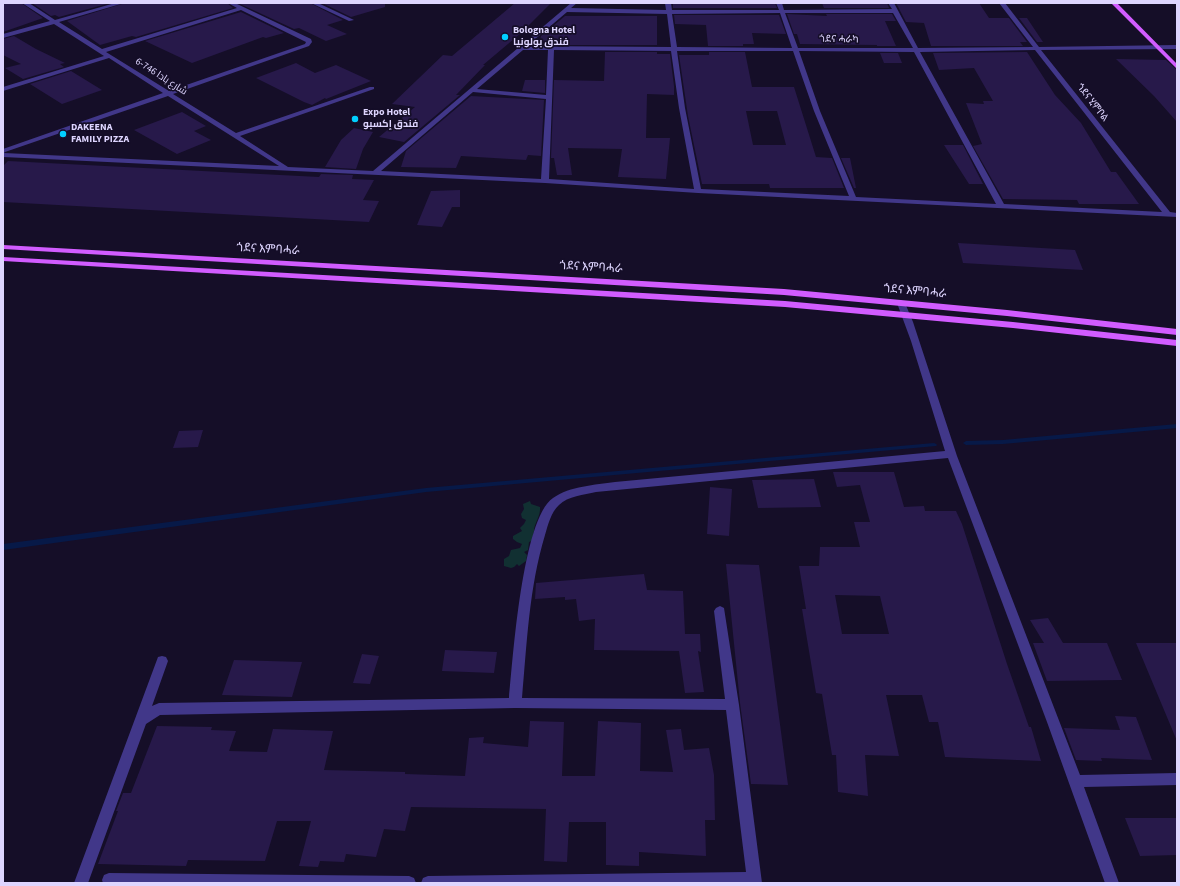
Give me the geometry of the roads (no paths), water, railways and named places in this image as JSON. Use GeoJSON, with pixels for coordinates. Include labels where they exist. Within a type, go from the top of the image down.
{"type":"FeatureCollection","features":[{"type":"Feature","properties":{"kind":"main road"},"geometry":{"type":"LineString","coordinates":[[1114,3],[1177,67]]}},
{"type":"Feature","properties":{"kind":"main road","name":"ጎደና እምባሓራ"},"geometry":{"type":"LineString","coordinates":[[3,247],[710,287],[901,303],[1177,332]]}},
{"type":"Feature","properties":{"kind":"main road","name":"ጎደና እምባሓራ"},"geometry":{"type":"LineString","coordinates":[[3,259],[777,304],[1177,343]]}},
{"type":"Feature","properties":{"kind":"street","name":"شارع بادا 746-6"},"geometry":{"type":"LineString","coordinates":[[25,3],[56,21],[286,168]]}},
{"type":"Feature","properties":{"kind":"street"},"geometry":{"type":"LineString","coordinates":[[3,36],[121,3]]}},
{"type":"Feature","properties":{"kind":"street"},"geometry":{"type":"LineString","coordinates":[[3,151],[169,94],[309,42],[309,40],[231,3]]}},
{"type":"Feature","properties":{"kind":"street"},"geometry":{"type":"LineString","coordinates":[[314,3],[351,20]]}},
{"type":"Feature","properties":{"kind":"street"},"geometry":{"type":"LineString","coordinates":[[374,173],[574,3]]}},
{"type":"Feature","properties":{"kind":"street"},"geometry":{"type":"LineString","coordinates":[[668,3],[682,108],[698,191]]}},
{"type":"Feature","properties":{"kind":"street"},"geometry":{"type":"LineString","coordinates":[[779,3],[817,110],[853,198]]}},
{"type":"Feature","properties":{"kind":"street"},"geometry":{"type":"LineString","coordinates":[[891,3],[1001,206]]}},
{"type":"Feature","properties":{"kind":"street","name":"ጎደና ሂምቦል"},"geometry":{"type":"LineString","coordinates":[[1002,3],[1091,119],[1168,215]]}},
{"type":"Feature","properties":{"kind":"street"},"geometry":{"type":"LineString","coordinates":[[102,51],[242,8]]}},
{"type":"Feature","properties":{"kind":"street"},"geometry":{"type":"LineString","coordinates":[[566,10],[669,12],[896,11]]}},
{"type":"Feature","properties":{"kind":"street","name":"ጎደና ሓራካ"},"geometry":{"type":"LineString","coordinates":[[520,48],[795,48],[917,50],[1136,49],[1177,47]]}},
{"type":"Feature","properties":{"kind":"street"},"geometry":{"type":"LineString","coordinates":[[545,181],[551,48]]}},
{"type":"Feature","properties":{"kind":"street"},"geometry":{"type":"LineString","coordinates":[[3,89],[110,56]]}},
{"type":"Feature","properties":{"kind":"street"},"geometry":{"type":"LineString","coordinates":[[236,135],[372,88]]}},
{"type":"Feature","properties":{"kind":"street"},"geometry":{"type":"LineString","coordinates":[[472,90],[549,97]]}},
{"type":"Feature","properties":{"kind":"street"},"geometry":{"type":"LineString","coordinates":[[3,155],[545,181],[698,191],[1177,215]]}},
{"type":"Feature","properties":{"kind":"street"},"geometry":{"type":"LineString","coordinates":[[901,303],[907,316],[951,454],[1076,781],[1112,883]]}},
{"type":"Feature","properties":{"kind":"street"},"geometry":{"type":"LineString","coordinates":[[515,703],[527,583],[548,513],[555,502],[568,494],[633,484],[951,454]]}},
{"type":"Feature","properties":{"kind":"street"},"geometry":{"type":"LineString","coordinates":[[428,883],[755,881],[720,611]]}},
{"type":"Feature","properties":{"kind":"street"},"geometry":{"type":"LineString","coordinates":[[81,883],[162,661]]}},
{"type":"Feature","properties":{"kind":"street"},"geometry":{"type":"LineString","coordinates":[[141,722],[149,714],[159,709],[515,703],[733,705]]}},
{"type":"Feature","properties":{"kind":"street"},"geometry":{"type":"LineString","coordinates":[[1076,781],[1177,779]]}},
{"type":"Feature","properties":{"kind":"street"},"geometry":{"type":"LineString","coordinates":[[108,880],[409,883]]}},
{"type":"Feature","properties":{"kind":"waterway"},"geometry":{"type":"LineString","coordinates":[[966,443],[1003,442],[1177,426]]}},
{"type":"Feature","properties":{"kind":"waterway"},"geometry":{"type":"LineString","coordinates":[[3,547],[426,490],[934,445]]}},
{"type":"Feature","properties":{"kind":"place","name":"Bologna Hotel فندق بولونيا"},"geometry":{"type":"Point","coordinates":[505,37]}},
{"type":"Feature","properties":{"kind":"place","name":"Expo Hotel فندق إكسبو"},"geometry":{"type":"Point","coordinates":[355,119]}},
{"type":"Feature","properties":{"kind":"place","name":"DAKEENA FAMILY PIZZA"},"geometry":{"type":"Point","coordinates":[63,134]}}]}
